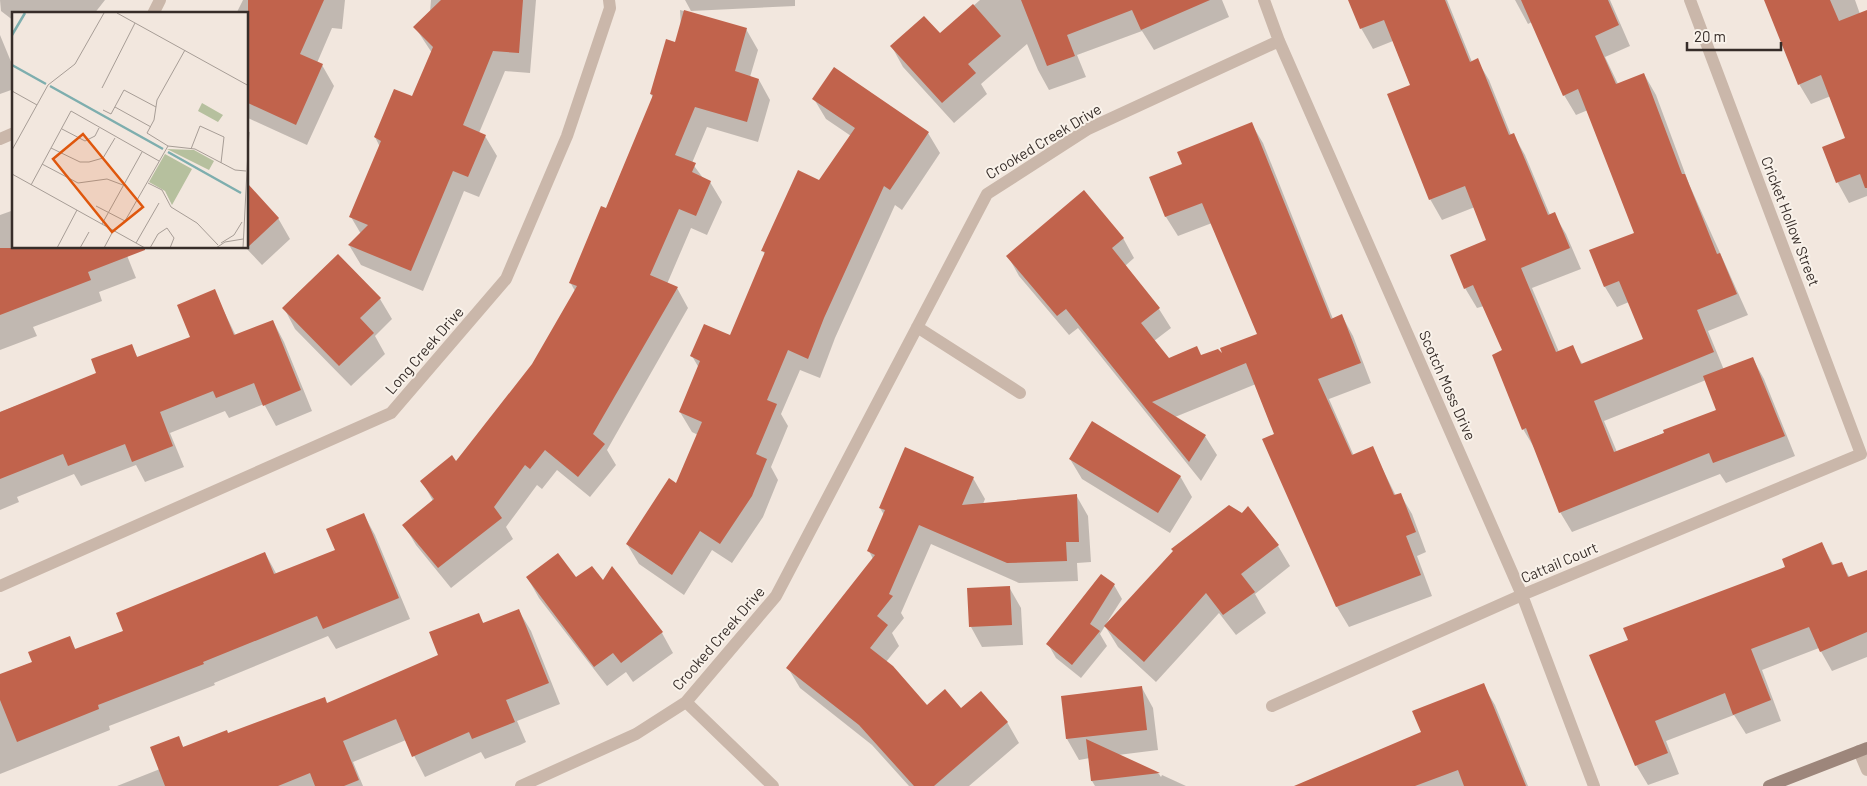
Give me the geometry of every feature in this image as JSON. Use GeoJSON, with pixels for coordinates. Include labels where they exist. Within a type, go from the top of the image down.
{"type":"FeatureCollection","features":[{"type":"Feature","properties":{"kind":"main road"},"geometry":{"type":"LineString","coordinates":[[1769,786],[1863,750]]}},
{"type":"Feature","properties":{"kind":"street"},"geometry":{"type":"LineString","coordinates":[[154,12],[160,0]]}},
{"type":"Feature","properties":{"kind":"street","name":"Long Creek Drive"},"geometry":{"type":"LineString","coordinates":[[0,586],[391,414],[506,279],[567,136],[610,8],[609,0]]}},
{"type":"Feature","properties":{"kind":"street","name":"Scotch Moss Drive"},"geometry":{"type":"LineString","coordinates":[[1264,0],[1279,41],[1522,595],[1594,786]]}},
{"type":"Feature","properties":{"kind":"street","name":"Cricket Hollow Street"},"geometry":{"type":"LineString","coordinates":[[1690,0],[1861,454]]}},
{"type":"Feature","properties":{"kind":"street","name":"Crooked Creek Drive"},"geometry":{"type":"LineString","coordinates":[[521,786],[636,734],[686,702],[776,596],[987,194],[1088,129],[1279,41]]}},
{"type":"Feature","properties":{"kind":"street"},"geometry":{"type":"LineString","coordinates":[[0,139],[12,134]]}},
{"type":"Feature","properties":{"kind":"street"},"geometry":{"type":"LineString","coordinates":[[917,327],[1020,393]]}},
{"type":"Feature","properties":{"kind":"street","name":"Cattail Court"},"geometry":{"type":"LineString","coordinates":[[1272,706],[1522,595],[1861,454]]}},
{"type":"Feature","properties":{"kind":"street"},"geometry":{"type":"LineString","coordinates":[[686,702],[773,786]]}},
{"type":"Feature","properties":{"kind":"street"},"geometry":{"type":"LineString","coordinates":[[1863,750],[1867,770]]}},
{"type":"Feature","properties":{"kind":"building"},"geometry":{"type":"Polygon","coordinates":[[[248,0],[324,0],[300,54],[323,64],[296,125],[249,103],[248,0]]]}},
{"type":"Feature","properties":{"kind":"building"},"geometry":{"type":"Polygon","coordinates":[[[441,0],[523,0],[519,53],[493,51],[463,125],[486,135],[468,177],[453,171],[411,271],[348,245],[368,225],[349,217],[381,141],[374,137],[394,89],[412,96],[433,47],[413,27],[441,0]]]}},
{"type":"Feature","properties":{"kind":"building"},"geometry":{"type":"Polygon","coordinates":[[[1021,0],[1210,0],[1141,30],[1132,10],[1067,35],[1075,56],[1047,66],[1021,0]]]}},
{"type":"Feature","properties":{"kind":"building"},"geometry":{"type":"Polygon","coordinates":[[[1348,0],[1445,0],[1470,62],[1478,58],[1509,135],[1514,133],[1548,215],[1555,212],[1570,248],[1521,268],[1556,352],[1573,345],[1581,364],[1643,339],[1619,281],[1604,287],[1589,250],[1634,233],[1578,89],[1563,96],[1521,0],[1608,0],[1619,25],[1595,36],[1616,84],[1644,73],[1682,174],[1685,174],[1717,254],[1720,253],[1737,294],[1697,310],[1714,352],[1594,401],[1614,452],[1664,433],[1663,430],[1716,410],[1703,376],[1753,357],[1785,436],[1713,463],[1709,453],[1559,513],[1526,428],[1522,430],[1492,355],[1502,350],[1473,285],[1464,289],[1450,255],[1486,240],[1465,186],[1429,200],[1387,94],[1410,85],[1384,20],[1360,29],[1348,0]]]}},
{"type":"Feature","properties":{"kind":"building"},"geometry":{"type":"Polygon","coordinates":[[[1764,0],[1830,0],[1839,21],[1867,10],[1867,188],[1865,188],[1860,174],[1836,183],[1822,147],[1845,138],[1821,75],[1798,85],[1764,0]]]}},
{"type":"Feature","properties":{"kind":"building"},"geometry":{"type":"Polygon","coordinates":[[[973,4],[1001,36],[968,64],[976,73],[942,103],[890,46],[924,16],[940,33],[973,4]]]}},
{"type":"Feature","properties":{"kind":"building"},"geometry":{"type":"Polygon","coordinates":[[[684,10],[747,28],[735,71],[759,79],[747,122],[695,107],[675,155],[696,163],[692,172],[711,181],[696,216],[679,209],[650,275],[678,287],[593,434],[605,444],[578,477],[545,450],[530,469],[525,465],[494,507],[502,518],[438,568],[402,525],[434,499],[420,481],[452,455],[456,461],[532,364],[577,286],[569,283],[601,206],[606,208],[653,95],[650,94],[666,39],[675,42],[684,10]]]}},
{"type":"Feature","properties":{"kind":"building"},"geometry":{"type":"Polygon","coordinates":[[[834,67],[929,132],[890,190],[884,186],[824,318],[808,359],[788,350],[767,400],[777,404],[756,454],[767,459],[752,496],[720,544],[700,531],[672,575],[626,544],[669,478],[676,483],[702,422],[679,412],[700,361],[690,356],[704,324],[730,335],[765,252],[761,251],[798,170],[819,180],[855,128],[812,99],[834,67]]]}},
{"type":"Feature","properties":{"kind":"building"},"geometry":{"type":"Polygon","coordinates":[[[1252,122],[1331,319],[1342,314],[1361,363],[1318,379],[1352,455],[1373,446],[1394,495],[1401,493],[1416,532],[1406,536],[1421,575],[1336,607],[1262,439],[1274,434],[1246,363],[1152,402],[1206,435],[1189,462],[1066,309],[1057,316],[1006,256],[1084,190],[1124,238],[1112,248],[1160,308],[1141,323],[1169,358],[1197,346],[1201,355],[1218,349],[1222,353],[1220,348],[1257,334],[1202,203],[1165,217],[1149,177],[1182,164],[1177,152],[1252,122]]]}},
{"type":"Feature","properties":{"kind":"building"},"geometry":{"type":"Polygon","coordinates":[[[249,185],[279,218],[249,246],[249,185]]]}},
{"type":"Feature","properties":{"kind":"building"},"geometry":{"type":"Polygon","coordinates":[[[0,248],[145,249],[88,272],[91,280],[0,315],[0,248]]]}},
{"type":"Feature","properties":{"kind":"building"},"geometry":{"type":"Polygon","coordinates":[[[338,254],[381,298],[360,318],[374,333],[339,366],[282,308],[338,254]]]}},
{"type":"Feature","properties":{"kind":"building"},"geometry":{"type":"Polygon","coordinates":[[[215,289],[234,335],[273,320],[301,390],[263,406],[254,383],[216,398],[213,391],[160,412],[173,446],[132,462],[125,444],[68,466],[63,454],[0,479],[0,412],[96,373],[91,359],[132,344],[137,357],[190,337],[177,305],[215,289]]]}},
{"type":"Feature","properties":{"kind":"building"},"geometry":{"type":"Polygon","coordinates":[[[1092,421],[1181,476],[1158,513],[1069,459],[1092,421]]]}},
{"type":"Feature","properties":{"kind":"building"},"geometry":{"type":"Polygon","coordinates":[[[905,447],[974,477],[962,505],[1077,494],[1079,542],[1066,542],[1067,561],[1007,563],[919,525],[889,594],[893,596],[877,616],[888,625],[870,648],[893,666],[927,705],[945,689],[961,708],[981,691],[1008,722],[934,786],[914,786],[859,725],[786,668],[875,555],[867,551],[885,510],[879,508],[905,447]]]}},
{"type":"Feature","properties":{"kind":"building"},"geometry":{"type":"Polygon","coordinates":[[[1229,505],[1242,513],[1248,506],[1279,545],[1241,574],[1255,592],[1223,615],[1206,593],[1144,662],[1104,626],[1173,551],[1171,549],[1229,505]]]}},
{"type":"Feature","properties":{"kind":"building"},"geometry":{"type":"Polygon","coordinates":[[[364,513],[399,598],[323,629],[317,616],[203,662],[204,664],[98,705],[99,709],[17,742],[0,700],[0,674],[32,662],[28,652],[70,636],[75,649],[123,631],[116,613],[265,552],[274,574],[335,550],[326,529],[364,513]]]}},
{"type":"Feature","properties":{"kind":"building"},"geometry":{"type":"Polygon","coordinates":[[[1822,542],[1832,565],[1842,562],[1848,577],[1867,570],[1867,632],[1820,652],[1809,627],[1751,649],[1771,700],[1733,715],[1725,693],[1655,721],[1668,753],[1635,766],[1589,655],[1628,640],[1623,628],[1785,567],[1782,559],[1822,542]]]}},
{"type":"Feature","properties":{"kind":"building"},"geometry":{"type":"Polygon","coordinates":[[[558,553],[576,577],[592,566],[603,580],[612,566],[663,632],[621,663],[613,653],[594,667],[526,577],[558,553]]]}},
{"type":"Feature","properties":{"kind":"building"},"geometry":{"type":"Polygon","coordinates":[[[1101,574],[1115,584],[1090,624],[1100,631],[1072,665],[1046,644],[1101,574]]]}},
{"type":"Feature","properties":{"kind":"building"},"geometry":{"type":"Polygon","coordinates":[[[1010,586],[1012,625],[969,627],[967,588],[1010,586]]]}},
{"type":"Feature","properties":{"kind":"building"},"geometry":{"type":"Polygon","coordinates":[[[519,609],[549,683],[506,700],[515,722],[472,739],[469,732],[412,757],[396,719],[343,741],[359,780],[344,786],[315,786],[310,773],[278,786],[165,786],[150,747],[179,736],[183,747],[227,730],[228,733],[325,697],[327,703],[438,655],[429,632],[479,613],[483,623],[519,609]]]}},
{"type":"Feature","properties":{"kind":"building"},"geometry":{"type":"Polygon","coordinates":[[[1484,683],[1526,786],[1464,786],[1458,770],[1415,786],[1294,786],[1421,732],[1412,711],[1484,683]]]}},
{"type":"Feature","properties":{"kind":"building"},"geometry":{"type":"Polygon","coordinates":[[[1142,686],[1147,730],[1066,739],[1061,696],[1142,686]]]}},
{"type":"Feature","properties":{"kind":"building"},"geometry":{"type":"Polygon","coordinates":[[[1086,739],[1160,773],[1091,781],[1086,739]]]}}]}
